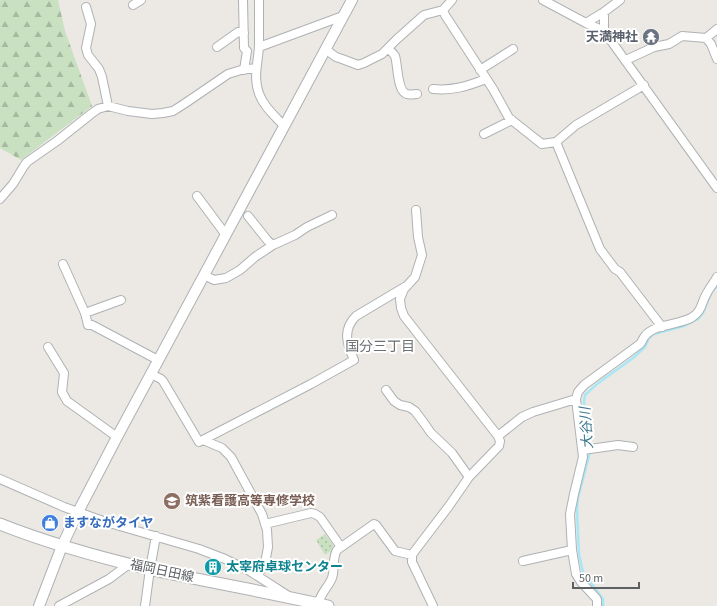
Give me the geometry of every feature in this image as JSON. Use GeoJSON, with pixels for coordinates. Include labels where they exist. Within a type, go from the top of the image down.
{"type":"FeatureCollection","features":[{"type":"Feature","properties":{"kind":"main road","name":"福岡日田線"},"geometry":{"type":"LineString","coordinates":[[0,524],[62,546],[130,564],[290,597],[321,605]]}},
{"type":"Feature","properties":{"kind":"street"},"geometry":{"type":"LineString","coordinates":[[133,5],[141,0]]}},
{"type":"Feature","properties":{"kind":"street"},"geometry":{"type":"LineString","coordinates":[[243,0],[244,48],[247,52],[244,70]]}},
{"type":"Feature","properties":{"kind":"street"},"geometry":{"type":"LineString","coordinates":[[259,0],[259,47],[256,68],[256,83],[260,97],[268,109],[284,126]]}},
{"type":"Feature","properties":{"kind":"street"},"geometry":{"type":"LineString","coordinates":[[42,605],[62,546],[78,512],[352,0]]}},
{"type":"Feature","properties":{"kind":"street"},"geometry":{"type":"LineString","coordinates":[[325,50],[336,57],[358,65],[382,54],[424,15],[443,10],[452,0]]}},
{"type":"Feature","properties":{"kind":"street"},"geometry":{"type":"LineString","coordinates":[[543,0],[604,31],[717,188]]}},
{"type":"Feature","properties":{"kind":"street"},"geometry":{"type":"LineString","coordinates":[[586,23],[620,0]]}},
{"type":"Feature","properties":{"kind":"street"},"geometry":{"type":"LineString","coordinates":[[86,6],[92,24],[86,48],[88,55],[99,69],[108,106]]}},
{"type":"Feature","properties":{"kind":"street"},"geometry":{"type":"LineString","coordinates":[[443,10],[509,118],[542,144],[556,142],[576,126],[644,85]]}},
{"type":"Feature","properties":{"kind":"street"},"geometry":{"type":"LineString","coordinates":[[604,12],[604,31]]}},
{"type":"Feature","properties":{"kind":"street"},"geometry":{"type":"LineString","coordinates":[[259,47],[343,16]]}},
{"type":"Feature","properties":{"kind":"street"},"geometry":{"type":"LineString","coordinates":[[626,60],[654,47],[669,44],[682,36],[706,38],[717,29]]}},
{"type":"Feature","properties":{"kind":"street"},"geometry":{"type":"LineString","coordinates":[[217,47],[238,32],[244,33]]}},
{"type":"Feature","properties":{"kind":"street"},"geometry":{"type":"LineString","coordinates":[[706,38],[711,44],[717,58]]}},
{"type":"Feature","properties":{"kind":"street"},"geometry":{"type":"LineString","coordinates":[[388,49],[395,56],[402,92],[406,94],[417,94]]}},
{"type":"Feature","properties":{"kind":"street"},"geometry":{"type":"LineString","coordinates":[[480,70],[513,49]]}},
{"type":"Feature","properties":{"kind":"street"},"geometry":{"type":"LineString","coordinates":[[0,199],[13,184],[27,162],[98,109],[108,106],[128,111],[152,114],[173,111],[228,74],[256,68]]}},
{"type":"Feature","properties":{"kind":"street"},"geometry":{"type":"LineString","coordinates":[[433,89],[455,89],[486,79]]}},
{"type":"Feature","properties":{"kind":"street"},"geometry":{"type":"LineString","coordinates":[[484,134],[512,120]]}},
{"type":"Feature","properties":{"kind":"street"},"geometry":{"type":"LineString","coordinates":[[556,142],[600,249],[615,269],[620,272],[662,327]]}},
{"type":"Feature","properties":{"kind":"street"},"geometry":{"type":"LineString","coordinates":[[196,196],[226,235]]}},
{"type":"Feature","properties":{"kind":"street"},"geometry":{"type":"LineString","coordinates":[[416,210],[418,237],[422,255],[415,278],[404,289],[400,299],[401,308],[404,316],[498,436],[500,441],[499,446],[469,477],[412,555],[412,562],[433,606]]}},
{"type":"Feature","properties":{"kind":"street"},"geometry":{"type":"LineString","coordinates":[[204,275],[214,280],[226,278],[240,270],[273,245],[332,215]]}},
{"type":"Feature","properties":{"kind":"street"},"geometry":{"type":"LineString","coordinates":[[248,216],[273,245]]}},
{"type":"Feature","properties":{"kind":"street"},"geometry":{"type":"LineString","coordinates":[[63,264],[85,313],[88,325],[92,325],[158,360]]}},
{"type":"Feature","properties":{"kind":"street"},"geometry":{"type":"LineString","coordinates":[[598,606],[596,598],[581,582],[576,574],[572,550],[570,514],[583,457],[576,400],[578,392],[584,385],[640,344],[645,335],[656,329],[691,318],[702,306],[706,293],[717,277]]}},
{"type":"Feature","properties":{"kind":"street"},"geometry":{"type":"LineString","coordinates":[[151,374],[163,381],[199,442],[354,360],[347,342],[349,326],[352,321],[356,316],[408,285]]}},
{"type":"Feature","properties":{"kind":"street"},"geometry":{"type":"LineString","coordinates":[[85,313],[121,300]]}},
{"type":"Feature","properties":{"kind":"street"},"geometry":{"type":"LineString","coordinates":[[48,347],[64,372],[62,392],[67,401],[117,437]]}},
{"type":"Feature","properties":{"kind":"street"},"geometry":{"type":"LineString","coordinates":[[386,390],[394,401],[415,411],[431,433],[452,453],[469,477]]}},
{"type":"Feature","properties":{"kind":"street"},"geometry":{"type":"LineString","coordinates":[[498,436],[522,417],[533,412],[576,400]]}},
{"type":"Feature","properties":{"kind":"street"},"geometry":{"type":"LineString","coordinates":[[203,440],[222,448],[231,457],[262,514],[267,530],[268,547],[266,558],[258,576]]}},
{"type":"Feature","properties":{"kind":"street"},"geometry":{"type":"LineString","coordinates":[[583,450],[618,445],[633,447]]}},
{"type":"Feature","properties":{"kind":"street"},"geometry":{"type":"LineString","coordinates":[[0,479],[57,504],[106,522],[199,549],[226,559],[248,570],[290,597]]}},
{"type":"Feature","properties":{"kind":"street"},"geometry":{"type":"LineString","coordinates":[[265,524],[311,513],[315,514],[320,517],[341,547]]}},
{"type":"Feature","properties":{"kind":"street"},"geometry":{"type":"LineString","coordinates":[[321,605],[322,594],[332,577],[335,553],[341,547],[374,524],[395,550],[412,555]]}},
{"type":"Feature","properties":{"kind":"street"},"geometry":{"type":"LineString","coordinates":[[145,606],[156,536]]}},
{"type":"Feature","properties":{"kind":"street"},"geometry":{"type":"LineString","coordinates":[[524,560],[572,550]]}},
{"type":"Feature","properties":{"kind":"street"},"geometry":{"type":"LineString","coordinates":[[60,606],[109,579],[130,564]]}},
{"type":"Feature","properties":{"kind":"green space"},"geometry":{"type":"Polygon","coordinates":[[[0,0],[58,0],[65,31],[92,106],[21,160],[0,148],[0,0]]]}},
{"type":"Feature","properties":{"kind":"green space"},"geometry":{"type":"Polygon","coordinates":[[[325,534],[333,545],[332,550],[325,555],[316,540],[325,534]]]}},
{"type":"Feature","properties":{"kind":"waterway","name":"大谷川"},"geometry":{"type":"LineString","coordinates":[[603,606],[603,599],[583,572],[579,554],[577,510],[578,498],[590,452],[584,402],[585,395],[597,384],[633,358],[645,347],[649,338],[654,334],[684,326],[698,319],[703,313],[711,293],[717,286]]}},
{"type":"Feature","properties":{"kind":"place","name":"天満神社"},"geometry":{"type":"Point","coordinates":[651,37]}},
{"type":"Feature","properties":{"kind":"place","name":"筑紫看護高等専修学校"},"geometry":{"type":"Point","coordinates":[172,501]}},
{"type":"Feature","properties":{"kind":"place","name":"ますながタイヤ"},"geometry":{"type":"Point","coordinates":[50,523]}},
{"type":"Feature","properties":{"kind":"place","name":"太宰府卓球センター"},"geometry":{"type":"Point","coordinates":[213,567]}},
{"type":"Feature","properties":{"kind":"district","name":"国分三丁目"},"geometry":{"type":"Point","coordinates":[380,347]}}]}
